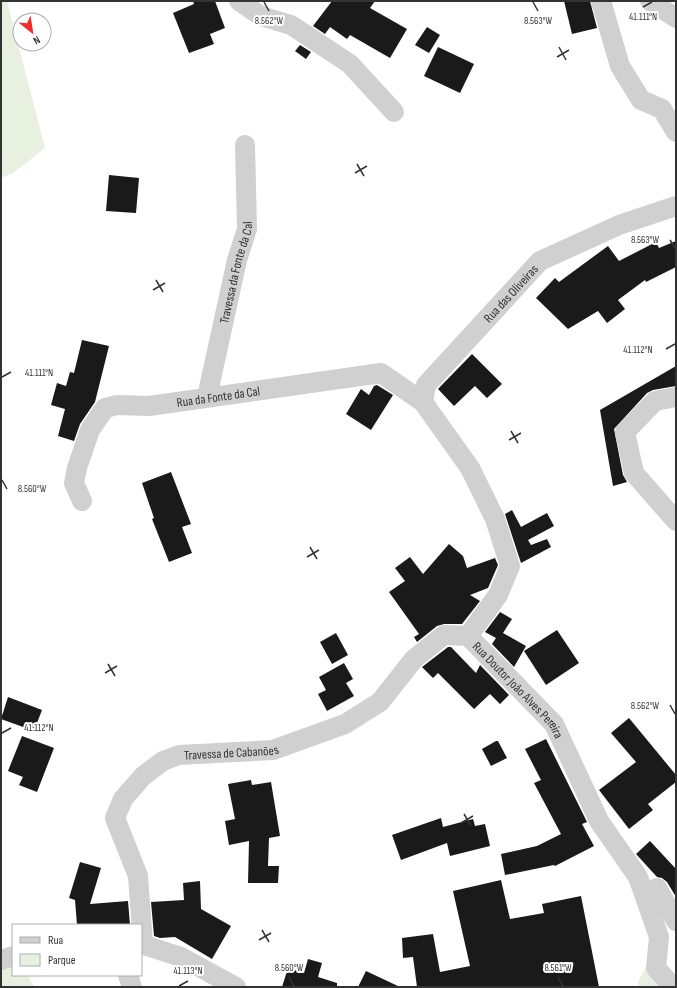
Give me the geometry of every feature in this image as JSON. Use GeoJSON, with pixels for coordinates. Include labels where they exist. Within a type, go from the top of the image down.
{"type":"FeatureCollection","features":[{"type":"Feature","properties":{"kind":"street"},"geometry":{"type":"LineString","coordinates":[[239,1],[261,16],[292,25],[350,64],[394,112]]}},
{"type":"Feature","properties":{"kind":"street"},"geometry":{"type":"LineString","coordinates":[[601,1],[620,66],[641,100],[662,109],[676,132]]}},
{"type":"Feature","properties":{"kind":"street"},"geometry":{"type":"LineString","coordinates":[[650,1],[676,18]]}},
{"type":"Feature","properties":{"kind":"street","name":"Travessa da Fonte da Cal"},"geometry":{"type":"LineString","coordinates":[[207,397],[237,260],[247,229],[245,145]]}},
{"type":"Feature","properties":{"kind":"street","name":"Rua das Oliveiras"},"geometry":{"type":"LineString","coordinates":[[423,402],[426,386],[540,262],[619,225],[676,206]]}},
{"type":"Feature","properties":{"kind":"street","name":"Rua da Fonte da Cal"},"geometry":{"type":"LineString","coordinates":[[82,501],[74,483],[77,468],[90,430],[105,408],[117,405],[149,406],[381,374],[423,402]]}},
{"type":"Feature","properties":{"kind":"street"},"geometry":{"type":"LineString","coordinates":[[676,397],[655,401],[625,432],[634,473],[676,520]]}},
{"type":"Feature","properties":{"kind":"street","name":"Rua Doutor João Alves Pereira"},"geometry":{"type":"LineString","coordinates":[[423,402],[470,468],[495,519],[510,566],[498,595],[468,636],[554,724],[600,821],[638,877],[659,937],[656,968],[673,987]]}},
{"type":"Feature","properties":{"kind":"street","name":"Travessa de Cabanões"},"geometry":{"type":"LineString","coordinates":[[142,944],[142,914],[138,876],[115,818],[123,798],[143,776],[164,761],[179,755],[273,750],[345,724],[380,702],[414,659],[444,635],[468,636]]}},
{"type":"Feature","properties":{"kind":"street"},"geometry":{"type":"LineString","coordinates":[[657,888],[676,921]]}},
{"type":"Feature","properties":{"kind":"street"},"geometry":{"type":"LineString","coordinates":[[142,944],[181,957],[236,987]]}},
{"type":"Feature","properties":{"kind":"street"},"geometry":{"type":"LineString","coordinates":[[1,960],[12,956]]}},
{"type":"Feature","properties":{"kind":"street"},"geometry":{"type":"LineString","coordinates":[[128,976],[132,987]]}},
{"type":"Feature","properties":{"kind":"green space"},"geometry":{"type":"Polygon","coordinates":[[[1,1],[7,1],[12,20],[12,52],[20,52],[45,148],[13,173],[1,178],[1,1]]]}},
{"type":"Feature","properties":{"kind":"green space"},"geometry":{"type":"Polygon","coordinates":[[[12,965],[12,976],[28,976],[34,987],[1,987],[1,968],[12,965]]]}},
{"type":"Feature","properties":{"kind":"green space"},"geometry":{"type":"Polygon","coordinates":[[[647,965],[667,987],[639,987],[638,982],[647,965]]]}},
{"type":"Feature","properties":{"kind":"building"},"geometry":{"type":"Polygon","coordinates":[[[193,1],[215,1],[225,28],[210,34],[214,44],[189,53],[173,13],[194,4],[193,1]]]}},
{"type":"Feature","properties":{"kind":"building"},"geometry":{"type":"Polygon","coordinates":[[[332,1],[375,1],[370,8],[407,29],[390,58],[350,35],[347,39],[330,27],[325,34],[313,26],[332,1]]]}},
{"type":"Feature","properties":{"kind":"building"},"geometry":{"type":"Polygon","coordinates":[[[564,1],[590,1],[597,28],[572,34],[564,1]]]}},
{"type":"Feature","properties":{"kind":"building"},"geometry":{"type":"Polygon","coordinates":[[[427,27],[440,35],[429,53],[415,45],[427,27]]]}},
{"type":"Feature","properties":{"kind":"building"},"geometry":{"type":"Polygon","coordinates":[[[300,45],[311,52],[306,59],[295,51],[300,45]]]}},
{"type":"Feature","properties":{"kind":"building"},"geometry":{"type":"Polygon","coordinates":[[[438,47],[474,64],[460,93],[424,76],[438,47]]]}},
{"type":"Feature","properties":{"kind":"building"},"geometry":{"type":"Polygon","coordinates":[[[109,175],[139,178],[136,213],[106,211],[109,175]]]}},
{"type":"Feature","properties":{"kind":"building"},"geometry":{"type":"Polygon","coordinates":[[[676,241],[676,267],[646,282],[645,280],[618,300],[625,309],[607,323],[598,311],[568,329],[536,298],[555,278],[559,282],[608,246],[619,261],[656,242],[659,248],[676,241]]]}},
{"type":"Feature","properties":{"kind":"building"},"geometry":{"type":"Polygon","coordinates":[[[82,340],[109,346],[95,402],[80,424],[74,441],[58,436],[65,409],[51,405],[57,383],[66,386],[70,372],[74,373],[82,340]]]}},
{"type":"Feature","properties":{"kind":"building"},"geometry":{"type":"Polygon","coordinates":[[[472,354],[502,384],[487,398],[475,386],[454,406],[438,389],[472,354]]]}},
{"type":"Feature","properties":{"kind":"building"},"geometry":{"type":"Polygon","coordinates":[[[676,366],[676,386],[653,390],[647,393],[614,429],[623,475],[627,482],[613,486],[600,410],[676,366]]]}},
{"type":"Feature","properties":{"kind":"building"},"geometry":{"type":"Polygon","coordinates":[[[377,385],[393,395],[371,430],[346,414],[361,389],[369,395],[374,386],[377,385]]]}},
{"type":"Feature","properties":{"kind":"building"},"geometry":{"type":"Polygon","coordinates":[[[171,472],[191,524],[182,527],[192,553],[169,562],[152,519],[154,518],[142,483],[171,472]]]}},
{"type":"Feature","properties":{"kind":"building"},"geometry":{"type":"Polygon","coordinates":[[[512,510],[521,527],[547,513],[554,526],[528,540],[531,545],[547,539],[551,547],[521,563],[505,514],[512,510]]]}},
{"type":"Feature","properties":{"kind":"building"},"geometry":{"type":"Polygon","coordinates":[[[449,544],[463,556],[467,568],[495,558],[498,565],[488,588],[470,595],[480,601],[462,624],[444,624],[437,626],[417,642],[414,637],[419,634],[389,592],[405,581],[395,568],[410,557],[423,574],[449,544]]]}},
{"type":"Feature","properties":{"kind":"building"},"geometry":{"type":"Polygon","coordinates":[[[500,612],[512,619],[503,633],[526,646],[514,667],[492,644],[496,638],[485,632],[500,612]]]}},
{"type":"Feature","properties":{"kind":"building"},"geometry":{"type":"Polygon","coordinates":[[[557,630],[579,663],[546,685],[524,651],[557,630]]]}},
{"type":"Feature","properties":{"kind":"building"},"geometry":{"type":"Polygon","coordinates":[[[336,633],[348,655],[332,664],[320,642],[336,633]]]}},
{"type":"Feature","properties":{"kind":"building"},"geometry":{"type":"Polygon","coordinates":[[[448,647],[451,647],[476,673],[480,665],[509,695],[500,704],[490,694],[474,709],[438,673],[433,678],[422,667],[448,647]]]}},
{"type":"Feature","properties":{"kind":"building"},"geometry":{"type":"Polygon","coordinates":[[[344,663],[353,679],[346,683],[354,696],[327,711],[318,694],[326,690],[319,677],[344,663]]]}},
{"type":"Feature","properties":{"kind":"building"},"geometry":{"type":"Polygon","coordinates":[[[8,697],[42,710],[34,731],[1,719],[8,697]]]}},
{"type":"Feature","properties":{"kind":"building"},"geometry":{"type":"Polygon","coordinates":[[[629,718],[676,775],[676,782],[648,804],[653,810],[629,829],[599,790],[636,762],[611,733],[629,718]]]}},
{"type":"Feature","properties":{"kind":"building"},"geometry":{"type":"Polygon","coordinates":[[[22,736],[54,748],[37,792],[19,785],[23,777],[8,771],[22,736]]]}},
{"type":"Feature","properties":{"kind":"building"},"geometry":{"type":"Polygon","coordinates":[[[546,739],[587,822],[582,824],[594,846],[555,866],[505,875],[501,854],[537,846],[561,834],[534,783],[541,780],[525,749],[546,739]]]}},
{"type":"Feature","properties":{"kind":"building"},"geometry":{"type":"Polygon","coordinates":[[[498,741],[507,758],[491,766],[482,749],[498,741]]]}},
{"type":"Feature","properties":{"kind":"building"},"geometry":{"type":"Polygon","coordinates":[[[251,780],[252,785],[271,782],[280,836],[269,838],[268,866],[279,866],[278,883],[248,883],[249,841],[229,845],[225,821],[235,819],[228,784],[251,780]]]}},
{"type":"Feature","properties":{"kind":"building"},"geometry":{"type":"Polygon","coordinates":[[[441,818],[443,827],[473,819],[475,826],[485,824],[490,846],[450,856],[447,843],[401,860],[392,835],[441,818]]]}},
{"type":"Feature","properties":{"kind":"building"},"geometry":{"type":"Polygon","coordinates":[[[650,841],[676,869],[676,897],[667,882],[662,878],[657,877],[636,854],[650,841]]]}},
{"type":"Feature","properties":{"kind":"building"},"geometry":{"type":"Polygon","coordinates":[[[80,862],[101,868],[90,904],[128,901],[130,924],[77,924],[75,900],[69,898],[80,862]]]}},
{"type":"Feature","properties":{"kind":"building"},"geometry":{"type":"Polygon","coordinates":[[[501,880],[510,919],[544,913],[542,904],[581,896],[599,987],[417,987],[413,957],[403,958],[402,938],[433,934],[440,972],[470,966],[453,891],[501,880]]]}},
{"type":"Feature","properties":{"kind":"building"},"geometry":{"type":"Polygon","coordinates":[[[200,881],[201,909],[231,926],[212,959],[175,937],[160,938],[154,936],[151,902],[184,900],[183,883],[200,881]]]}},
{"type":"Feature","properties":{"kind":"building"},"geometry":{"type":"Polygon","coordinates":[[[308,959],[322,963],[318,977],[337,983],[337,987],[282,987],[288,968],[304,973],[308,959]]]}},
{"type":"Feature","properties":{"kind":"building"},"geometry":{"type":"Polygon","coordinates":[[[366,971],[400,987],[358,987],[366,971]]]}}]}
